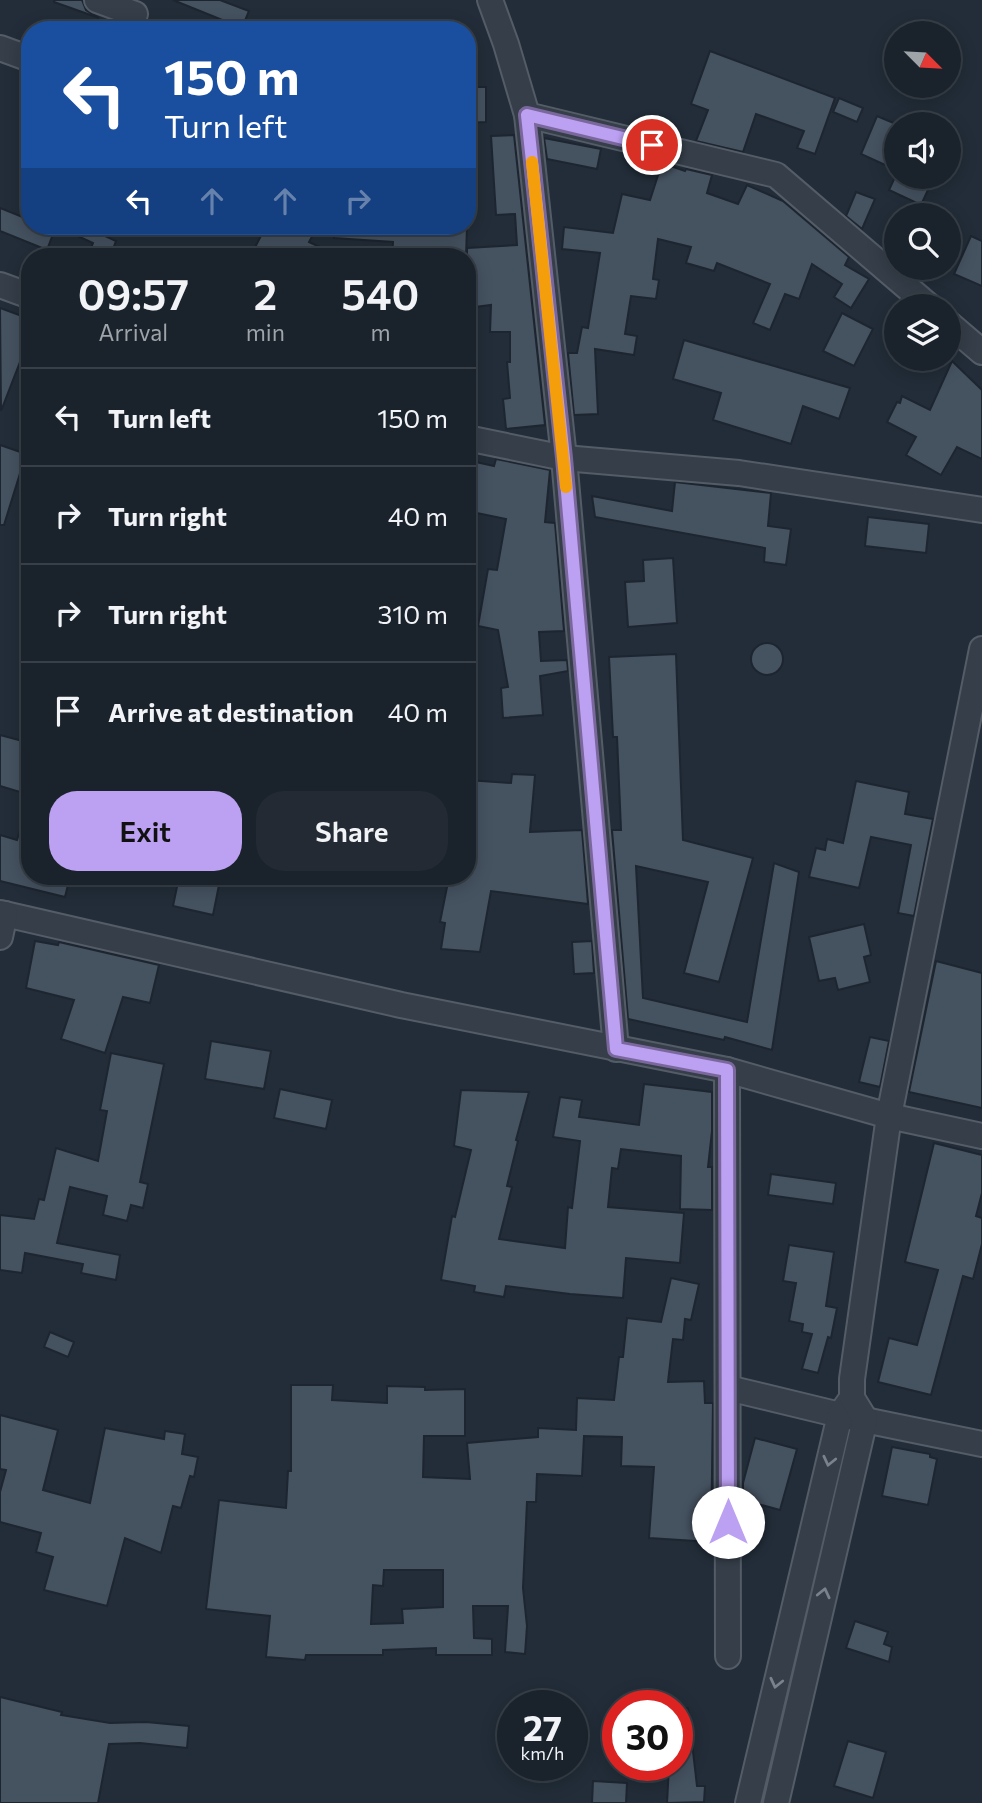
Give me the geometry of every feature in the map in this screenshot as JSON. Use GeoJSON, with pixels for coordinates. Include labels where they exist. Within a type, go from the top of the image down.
{"type":"FeatureCollection","features":[{"type":"Feature","properties":{"kind":"street"},"geometry":{"type":"LineString","coordinates":[[97,0],[135,14]]}},
{"type":"Feature","properties":{"kind":"street"},"geometry":{"type":"LineString","coordinates":[[490,0],[527,115],[564,458],[616,1049]]}},
{"type":"Feature","properties":{"kind":"street"},"geometry":{"type":"LineString","coordinates":[[0,48],[21,56]]}},
{"type":"Feature","properties":{"kind":"street"},"geometry":{"type":"LineString","coordinates":[[527,115],[776,175],[915,294]]}},
{"type":"Feature","properties":{"kind":"street"},"geometry":{"type":"LineString","coordinates":[[0,285],[21,293]]}},
{"type":"Feature","properties":{"kind":"street"},"geometry":{"type":"LineString","coordinates":[[961,334],[982,352]]}},
{"type":"Feature","properties":{"kind":"street"},"geometry":{"type":"LineString","coordinates":[[476,440],[564,458],[739,472],[982,510]]}},
{"type":"Feature","properties":{"kind":"street"},"geometry":{"type":"LineString","coordinates":[[779,1802],[852,1411],[852,1379],[889,1116],[982,649]]}},
{"type":"Feature","properties":{"kind":"street"},"geometry":{"type":"LineString","coordinates":[[2,921],[727,1070],[889,1116],[982,1136]]}},
{"type":"Feature","properties":{"kind":"street"},"geometry":{"type":"LineString","coordinates":[[727,1070],[728,1656]]}},
{"type":"Feature","properties":{"kind":"street"},"geometry":{"type":"LineString","coordinates":[[728,1388],[852,1411],[982,1444]]}},
{"type":"Feature","properties":{"kind":"street"},"geometry":{"type":"LineString","coordinates":[[748,1803],[852,1411]]}},
{"type":"Feature","properties":{"kind":"building"},"geometry":{"type":"Polygon","coordinates":[[[82,0],[86,10],[99,18],[54,2],[82,0]]]}},
{"type":"Feature","properties":{"kind":"building"},"geometry":{"type":"Polygon","coordinates":[[[173,0],[220,0],[249,11],[245,21],[225,21],[173,0]]]}},
{"type":"Feature","properties":{"kind":"building"},"geometry":{"type":"Polygon","coordinates":[[[710,51],[835,98],[815,154],[797,148],[804,131],[756,114],[743,152],[696,141],[708,110],[691,104],[710,51]]]}},
{"type":"Feature","properties":{"kind":"building"},"geometry":{"type":"Polygon","coordinates":[[[476,87],[486,87],[486,122],[476,123],[476,87]]]}},
{"type":"Feature","properties":{"kind":"building"},"geometry":{"type":"Polygon","coordinates":[[[839,98],[863,108],[857,122],[833,112],[839,98]]]}},
{"type":"Feature","properties":{"kind":"building"},"geometry":{"type":"Polygon","coordinates":[[[877,116],[884,119],[884,165],[861,154],[877,116]]]}},
{"type":"Feature","properties":{"kind":"building"},"geometry":{"type":"Polygon","coordinates":[[[514,135],[545,425],[506,429],[503,399],[510,398],[507,362],[510,362],[510,332],[490,332],[491,305],[476,307],[476,248],[467,248],[517,245],[515,214],[496,215],[491,136],[514,135]]]}},
{"type":"Feature","properties":{"kind":"building"},"geometry":{"type":"Polygon","coordinates":[[[544,138],[601,149],[597,169],[547,159],[544,138]]]}},
{"type":"Feature","properties":{"kind":"building"},"geometry":{"type":"Polygon","coordinates":[[[662,163],[685,171],[686,169],[712,175],[707,193],[738,204],[747,185],[783,201],[849,257],[845,265],[869,279],[851,308],[834,297],[842,284],[812,264],[799,299],[785,294],[770,330],[753,323],[770,284],[717,263],[714,271],[686,263],[691,247],[658,239],[653,279],[659,280],[656,299],[631,296],[625,334],[637,336],[634,355],[595,349],[598,414],[574,415],[568,353],[577,353],[582,327],[588,328],[600,253],[562,249],[564,227],[613,233],[622,194],[650,200],[662,163]]]}},
{"type":"Feature","properties":{"kind":"building"},"geometry":{"type":"Polygon","coordinates":[[[889,189],[928,189],[922,203],[889,189]]]}},
{"type":"Feature","properties":{"kind":"building"},"geometry":{"type":"Polygon","coordinates":[[[856,192],[875,199],[862,229],[846,216],[856,192]]]}},
{"type":"Feature","properties":{"kind":"building"},"geometry":{"type":"Polygon","coordinates":[[[0,208],[21,216],[21,235],[53,235],[48,248],[42,248],[0,231],[0,208]]]}},
{"type":"Feature","properties":{"kind":"building"},"geometry":{"type":"Polygon","coordinates":[[[76,235],[106,235],[116,241],[113,248],[91,248],[93,243],[76,235]]]}},
{"type":"Feature","properties":{"kind":"building"},"geometry":{"type":"Polygon","coordinates":[[[261,235],[313,235],[309,242],[322,248],[255,248],[261,235]]]}},
{"type":"Feature","properties":{"kind":"building"},"geometry":{"type":"Polygon","coordinates":[[[334,235],[467,235],[466,248],[393,248],[393,242],[334,238],[334,235]]]}},
{"type":"Feature","properties":{"kind":"building"},"geometry":{"type":"Polygon","coordinates":[[[971,236],[982,241],[982,286],[961,277],[961,258],[971,236]]]}},
{"type":"Feature","properties":{"kind":"building"},"geometry":{"type":"Polygon","coordinates":[[[0,308],[21,316],[21,362],[1,411],[0,308]]]}},
{"type":"Feature","properties":{"kind":"building"},"geometry":{"type":"Polygon","coordinates":[[[842,313],[873,329],[854,366],[823,351],[842,313]]]}},
{"type":"Feature","properties":{"kind":"building"},"geometry":{"type":"Polygon","coordinates":[[[684,340],[850,388],[839,419],[803,406],[791,444],[713,420],[721,393],[673,379],[684,340]]]}},
{"type":"Feature","properties":{"kind":"building"},"geometry":{"type":"Polygon","coordinates":[[[961,370],[982,390],[982,459],[957,447],[941,475],[906,455],[916,437],[887,422],[897,402],[900,403],[902,396],[930,410],[948,371],[961,370]]]}},
{"type":"Feature","properties":{"kind":"building"},"geometry":{"type":"Polygon","coordinates":[[[0,445],[21,452],[21,470],[4,525],[0,525],[0,445]]]}},
{"type":"Feature","properties":{"kind":"building"},"geometry":{"type":"Polygon","coordinates":[[[496,459],[550,470],[545,522],[555,523],[564,631],[539,632],[541,661],[567,660],[568,671],[540,676],[543,715],[503,718],[501,688],[508,687],[498,630],[478,626],[488,569],[497,570],[506,519],[476,513],[476,462],[494,466],[496,459]]]}},
{"type":"Feature","properties":{"kind":"building"},"geometry":{"type":"Polygon","coordinates":[[[675,482],[771,493],[768,526],[791,529],[786,565],[764,562],[765,548],[595,517],[592,496],[672,511],[675,482]]]}},
{"type":"Feature","properties":{"kind":"building"},"geometry":{"type":"Polygon","coordinates":[[[868,517],[929,524],[926,553],[865,546],[868,517]]]}},
{"type":"Feature","properties":{"kind":"building"},"geometry":{"type":"Polygon","coordinates":[[[673,558],[677,623],[628,627],[625,582],[644,581],[643,560],[673,558]]]}},
{"type":"Feature","properties":{"kind":"building"},"geometry":{"type":"Polygon","coordinates":[[[767,643],[778,648],[783,659],[778,670],[767,675],[756,670],[751,659],[756,648],[767,643]]]}},
{"type":"Feature","properties":{"kind":"building"},"geometry":{"type":"Polygon","coordinates":[[[676,654],[683,840],[753,858],[719,982],[684,973],[708,882],[636,866],[643,998],[747,1022],[774,863],[799,872],[772,1050],[725,1037],[724,1040],[628,1019],[612,830],[621,830],[617,737],[613,737],[609,657],[676,654]]]}},
{"type":"Feature","properties":{"kind":"building"},"geometry":{"type":"Polygon","coordinates":[[[0,735],[21,741],[21,792],[0,786],[0,735]]]}},
{"type":"Feature","properties":{"kind":"building"},"geometry":{"type":"Polygon","coordinates":[[[512,774],[535,775],[530,832],[582,830],[588,904],[491,891],[480,952],[441,949],[445,923],[440,922],[447,885],[476,885],[476,781],[511,783],[512,774]]]}},
{"type":"Feature","properties":{"kind":"building"},"geometry":{"type":"Polygon","coordinates":[[[856,781],[909,792],[905,814],[933,819],[914,916],[898,913],[911,845],[871,837],[859,888],[809,877],[816,848],[825,850],[827,839],[843,843],[856,781]]]}},
{"type":"Feature","properties":{"kind":"building"},"geometry":{"type":"Polygon","coordinates":[[[21,827],[21,885],[68,885],[65,897],[0,881],[0,835],[17,840],[21,827]]]}},
{"type":"Feature","properties":{"kind":"building"},"geometry":{"type":"Polygon","coordinates":[[[177,885],[219,885],[213,915],[173,906],[177,885]]]}},
{"type":"Feature","properties":{"kind":"building"},"geometry":{"type":"Polygon","coordinates":[[[864,924],[871,955],[864,957],[870,982],[838,990],[835,978],[819,981],[809,937],[864,924]]]}},
{"type":"Feature","properties":{"kind":"building"},"geometry":{"type":"Polygon","coordinates":[[[35,941],[58,945],[59,942],[159,965],[150,1003],[123,997],[105,1053],[61,1039],[74,1000],[26,988],[35,941]]]}},
{"type":"Feature","properties":{"kind":"building"},"geometry":{"type":"Polygon","coordinates":[[[592,941],[594,973],[574,974],[572,942],[592,941]]]}},
{"type":"Feature","properties":{"kind":"building"},"geometry":{"type":"Polygon","coordinates":[[[936,961],[982,973],[982,1108],[909,1092],[936,961]]]}},
{"type":"Feature","properties":{"kind":"building"},"geometry":{"type":"Polygon","coordinates":[[[870,1037],[889,1041],[880,1087],[859,1082],[870,1037]]]}},
{"type":"Feature","properties":{"kind":"building"},"geometry":{"type":"Polygon","coordinates":[[[211,1041],[271,1051],[264,1089],[205,1079],[211,1041]]]}},
{"type":"Feature","properties":{"kind":"building"},"geometry":{"type":"Polygon","coordinates":[[[111,1053],[164,1064],[140,1182],[148,1184],[143,1208],[131,1205],[127,1221],[103,1215],[107,1196],[70,1187],[57,1243],[120,1255],[116,1280],[81,1273],[83,1264],[25,1253],[22,1273],[0,1270],[0,1215],[34,1219],[39,1199],[44,1200],[56,1148],[98,1161],[107,1111],[100,1110],[111,1053]]]}},
{"type":"Feature","properties":{"kind":"building"},"geometry":{"type":"Polygon","coordinates":[[[644,1084],[712,1092],[708,1167],[712,1167],[712,1210],[680,1209],[681,1156],[621,1149],[618,1169],[612,1168],[608,1207],[684,1213],[680,1263],[626,1258],[623,1298],[506,1286],[504,1297],[474,1292],[475,1286],[441,1280],[452,1216],[455,1217],[471,1150],[454,1146],[461,1090],[529,1092],[516,1140],[518,1141],[507,1186],[512,1187],[499,1239],[565,1248],[568,1207],[572,1208],[580,1141],[553,1137],[560,1097],[582,1100],[579,1117],[639,1125],[644,1084]]]}},
{"type":"Feature","properties":{"kind":"building"},"geometry":{"type":"Polygon","coordinates":[[[280,1089],[332,1100],[326,1129],[274,1118],[280,1089]]]}},
{"type":"Feature","properties":{"kind":"building"},"geometry":{"type":"Polygon","coordinates":[[[934,1143],[982,1155],[982,1193],[976,1216],[982,1218],[982,1244],[973,1279],[963,1276],[931,1395],[878,1382],[889,1338],[917,1345],[938,1270],[905,1262],[934,1143]]]}},
{"type":"Feature","properties":{"kind":"building"},"geometry":{"type":"Polygon","coordinates":[[[771,1174],[836,1183],[833,1204],[768,1195],[771,1174]]]}},
{"type":"Feature","properties":{"kind":"building"},"geometry":{"type":"Polygon","coordinates":[[[789,1245],[834,1252],[826,1306],[837,1308],[831,1338],[828,1337],[818,1373],[802,1369],[812,1334],[802,1332],[803,1324],[789,1321],[796,1283],[783,1281],[789,1245]]]}},
{"type":"Feature","properties":{"kind":"building"},"geometry":{"type":"Polygon","coordinates":[[[671,1278],[699,1284],[691,1320],[685,1319],[683,1340],[673,1339],[668,1382],[704,1381],[705,1403],[713,1403],[711,1542],[649,1538],[654,1467],[621,1466],[622,1437],[584,1436],[582,1476],[537,1474],[536,1502],[527,1502],[523,1588],[527,1626],[525,1654],[505,1652],[508,1606],[473,1606],[474,1638],[492,1639],[492,1655],[436,1655],[436,1648],[383,1650],[383,1655],[306,1655],[305,1660],[266,1657],[270,1616],[206,1609],[219,1500],[286,1508],[288,1471],[291,1471],[291,1385],[333,1385],[332,1400],[387,1403],[387,1386],[425,1387],[425,1390],[465,1389],[465,1436],[424,1436],[423,1477],[470,1479],[467,1443],[538,1437],[538,1428],[576,1430],[577,1398],[614,1400],[619,1357],[623,1357],[627,1318],[661,1322],[671,1278]],[[384,1570],[383,1586],[373,1585],[371,1624],[403,1623],[402,1609],[443,1607],[443,1570],[384,1570]]]}},
{"type":"Feature","properties":{"kind":"building"},"geometry":{"type":"Polygon","coordinates":[[[50,1332],[74,1342],[68,1357],[44,1347],[50,1332]]]}},
{"type":"Feature","properties":{"kind":"building"},"geometry":{"type":"Polygon","coordinates":[[[0,1415],[58,1430],[43,1490],[90,1503],[105,1428],[164,1439],[165,1431],[185,1434],[182,1454],[198,1457],[194,1477],[190,1476],[181,1508],[173,1506],[161,1553],[125,1538],[107,1606],[44,1590],[53,1557],[36,1552],[41,1533],[0,1522],[0,1492],[6,1470],[0,1469],[0,1415]]]}},
{"type":"Feature","properties":{"kind":"building"},"geometry":{"type":"Polygon","coordinates":[[[755,1438],[797,1449],[780,1510],[743,1500],[743,1483],[755,1438]]]}},
{"type":"Feature","properties":{"kind":"building"},"geometry":{"type":"Polygon","coordinates":[[[892,1447],[930,1454],[930,1457],[937,1459],[928,1505],[882,1496],[892,1447]]]}},
{"type":"Feature","properties":{"kind":"building"},"geometry":{"type":"Polygon","coordinates":[[[855,1621],[888,1632],[884,1644],[892,1647],[889,1662],[846,1648],[855,1621]]]}},
{"type":"Feature","properties":{"kind":"building"},"geometry":{"type":"Polygon","coordinates":[[[0,1697],[62,1712],[61,1715],[110,1723],[146,1722],[189,1726],[187,1748],[140,1743],[109,1744],[98,1803],[0,1803],[0,1697]]]}},
{"type":"Feature","properties":{"kind":"building"},"geometry":{"type":"Polygon","coordinates":[[[848,1741],[886,1752],[873,1798],[834,1786],[848,1741]]]}},
{"type":"Feature","properties":{"kind":"building"},"geometry":{"type":"Polygon","coordinates":[[[693,1751],[697,1786],[705,1786],[704,1802],[667,1803],[668,1781],[693,1781],[693,1751]]]}},
{"type":"Feature","properties":{"kind":"building"},"geometry":{"type":"Polygon","coordinates":[[[593,1781],[627,1783],[626,1803],[592,1803],[593,1781]]]}},
{"type":"Feature","properties":{"kind":"slow traffic"},"geometry":{"type":"LineString","coordinates":[[532,162],[566,487]]}},
{"type":"Feature","properties":{"kind":"route"},"geometry":{"type":"LineString","coordinates":[[652,145],[527,115],[564,458],[616,1049],[727,1070],[728,1522]]}}]}
